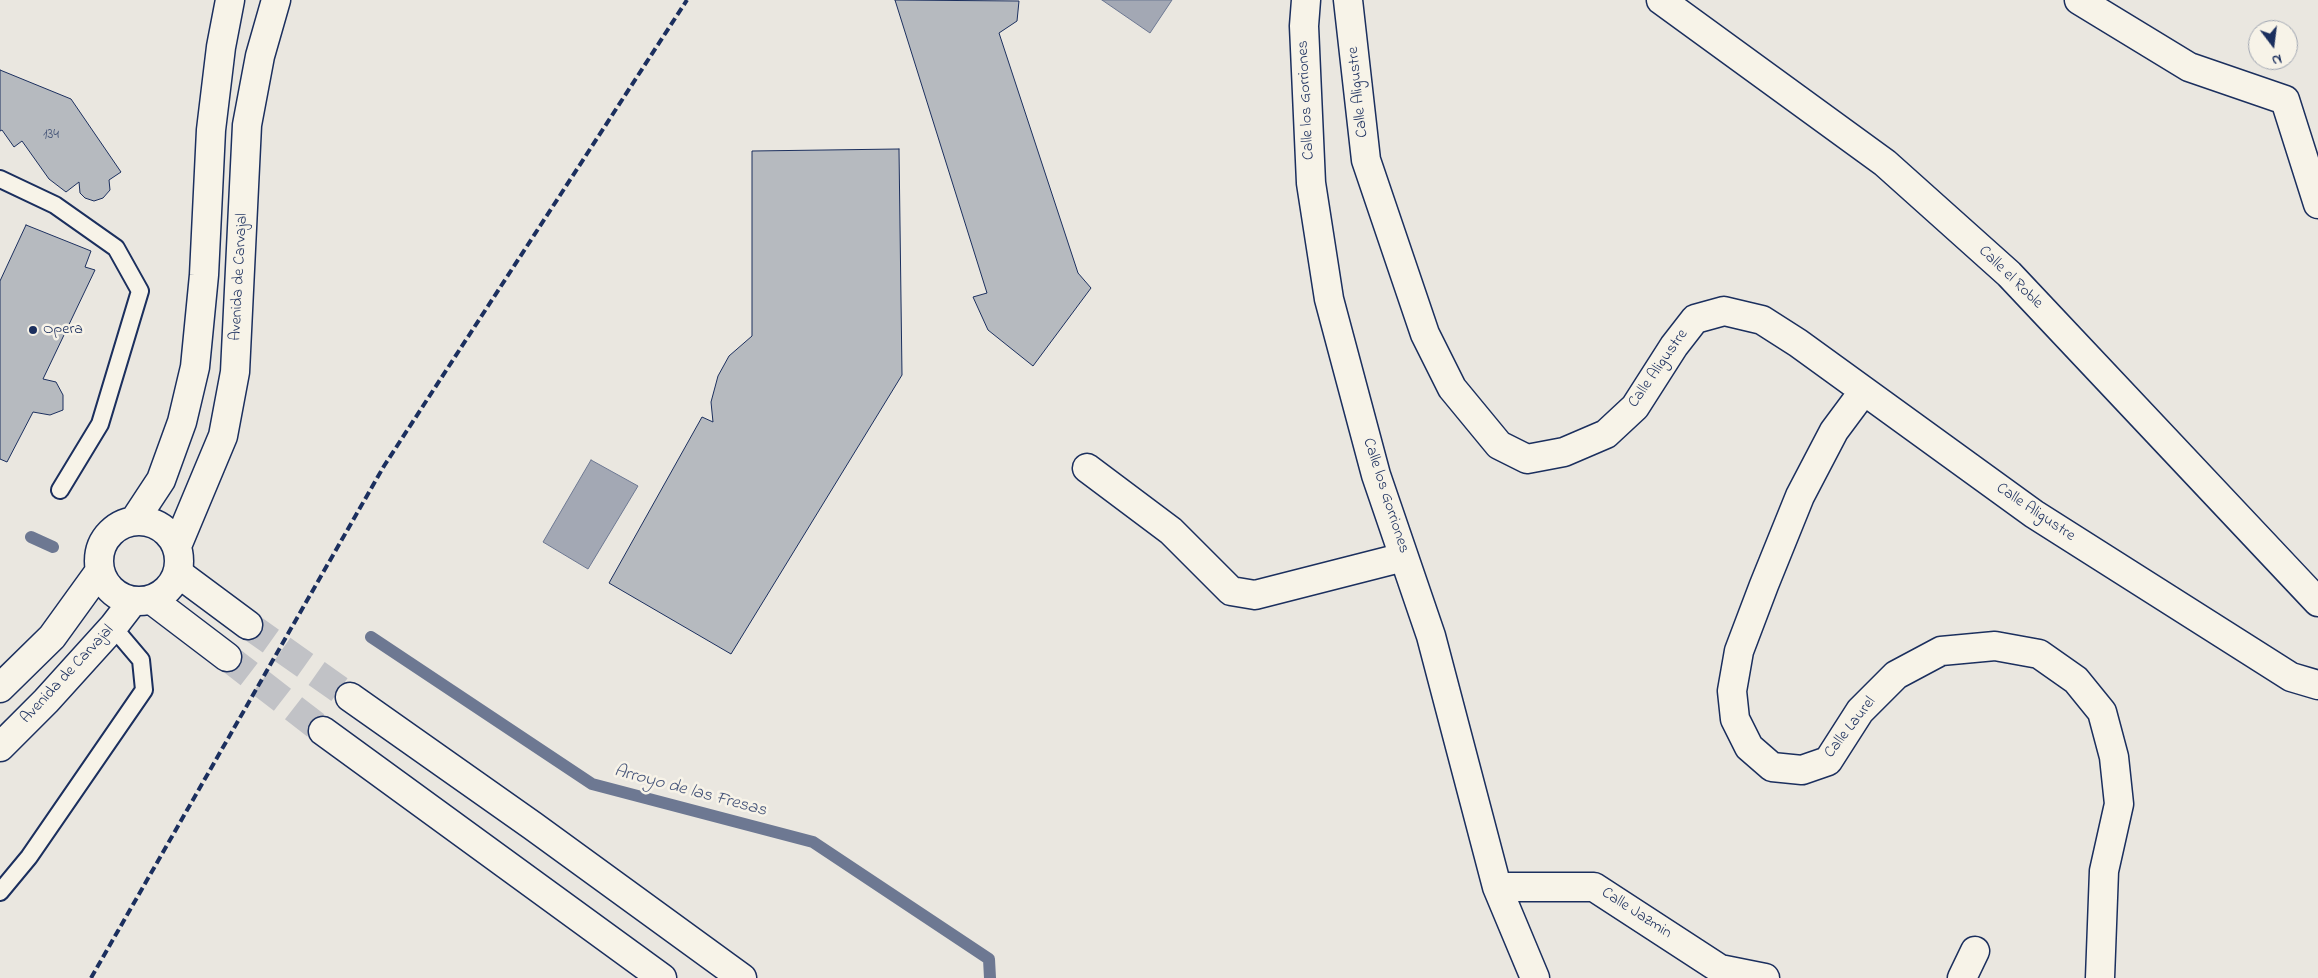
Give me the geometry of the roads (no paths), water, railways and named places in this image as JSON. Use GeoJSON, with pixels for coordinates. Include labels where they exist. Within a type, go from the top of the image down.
{"type":"FeatureCollection","features":[{"type":"Feature","properties":{"kind":"street"},"geometry":{"type":"LineString","coordinates":[[134,521],[161,480],[182,422],[195,367],[204,275],[211,130],[221,48],[230,0]]}},
{"type":"Feature","properties":{"kind":"street","name":"Avenida de Carvajal"},"geometry":{"type":"LineString","coordinates":[[176,546],[223,436],[235,372],[246,126],[260,56],[276,0]]}},
{"type":"Feature","properties":{"kind":"street","name":"Calle los Gorriones"},"geometry":{"type":"LineString","coordinates":[[1306,0],[1304,26],[1311,183],[1329,299],[1376,475],[1431,636],[1497,886],[1535,978]]}},
{"type":"Feature","properties":{"kind":"street","name":"Calle Aligustre"},"geometry":{"type":"LineString","coordinates":[[1348,0],[1366,160],[1425,334],[1452,388],[1499,445],[1527,459],[1564,452],[1606,434],[1634,407],[1674,346],[1695,319],[1724,311],[1762,320],[1798,343],[1863,392],[2034,514],[2291,677],[2318,686]]}},
{"type":"Feature","properties":{"kind":"street","name":"Calle el Roble"},"geometry":{"type":"LineString","coordinates":[[1661,0],[1885,164],[2009,274],[2318,602]]}},
{"type":"Feature","properties":{"kind":"street"},"geometry":{"type":"LineString","coordinates":[[2079,0],[2189,67],[2285,100],[2318,204]]}},
{"type":"Feature","properties":{"kind":"street","name":"Calle Laurel"},"geometry":{"type":"LineString","coordinates":[[1863,392],[1834,431],[1800,496],[1764,585],[1739,650],[1732,690],[1735,719],[1749,747],[1772,767],[1802,770],[1828,761],[1860,711],[1896,675],[1941,651],[1995,646],[2039,654],[2076,680],[2102,712],[2114,757],[2119,804],[2104,871],[2100,978]]}},
{"type":"Feature","properties":{"kind":"street"},"geometry":{"type":"LineString","coordinates":[[1087,468],[1171,532],[1231,591],[1255,595],[1404,557]]}},
{"type":"Feature","properties":{"kind":"street"},"geometry":{"type":"LineString","coordinates":[[142,600],[168,589],[178,573],[180,559],[176,546],[166,531],[151,522],[134,521],[118,526],[105,538],[99,554],[99,572],[106,586],[118,596],[142,600],[227,657]]}},
{"type":"Feature","properties":{"kind":"street"},"geometry":{"type":"LineString","coordinates":[[0,688],[52,637],[99,572]]}},
{"type":"Feature","properties":{"kind":"street"},"geometry":{"type":"LineString","coordinates":[[178,573],[248,625]]}},
{"type":"Feature","properties":{"kind":"street","name":"Avenida de Carvajal"},"geometry":{"type":"LineString","coordinates":[[0,747],[46,701],[113,627],[142,600]]}},
{"type":"Feature","properties":{"kind":"street"},"geometry":{"type":"LineString","coordinates":[[350,697],[533,826],[742,978]]}},
{"type":"Feature","properties":{"kind":"street"},"geometry":{"type":"LineString","coordinates":[[322,731],[662,978]]}},
{"type":"Feature","properties":{"kind":"street","name":"Calle Jazmin"},"geometry":{"type":"LineString","coordinates":[[1497,886],[1594,887],[1720,969],[1765,978]]}},
{"type":"Feature","properties":{"kind":"street"},"geometry":{"type":"LineString","coordinates":[[1962,978],[1975,951]]}},
{"type":"Feature","properties":{"kind":"lane"},"geometry":{"type":"LineString","coordinates":[[0,179],[55,205],[116,248],[140,291],[100,424],[60,490]]}},
{"type":"Feature","properties":{"kind":"lane"},"geometry":{"type":"LineString","coordinates":[[0,892],[29,857],[144,690],[141,660],[113,627]]}},
{"type":"Feature","properties":{"kind":"waterway","name":"Arroyo de las Fresas"},"geometry":{"type":"LineString","coordinates":[[31,537],[53,547]]}},
{"type":"Feature","properties":{"kind":"waterway","name":"Arroyo de las Fresas"},"geometry":{"type":"LineString","coordinates":[[371,637],[592,784],[813,842],[989,959],[990,978]]}},
{"type":"Feature","properties":{"kind":"tunnel"},"geometry":{"type":"LineString","coordinates":[[248,625],[350,697]]}},
{"type":"Feature","properties":{"kind":"tunnel"},"geometry":{"type":"LineString","coordinates":[[227,657],[323,731]]}},
{"type":"Feature","properties":{"kind":"railway"},"geometry":{"type":"LineString","coordinates":[[91,978],[384,466],[687,0]]}},
{"type":"Feature","properties":{"kind":"place","name":"Opera"},"geometry":{"type":"Point","coordinates":[33,330]}}]}
